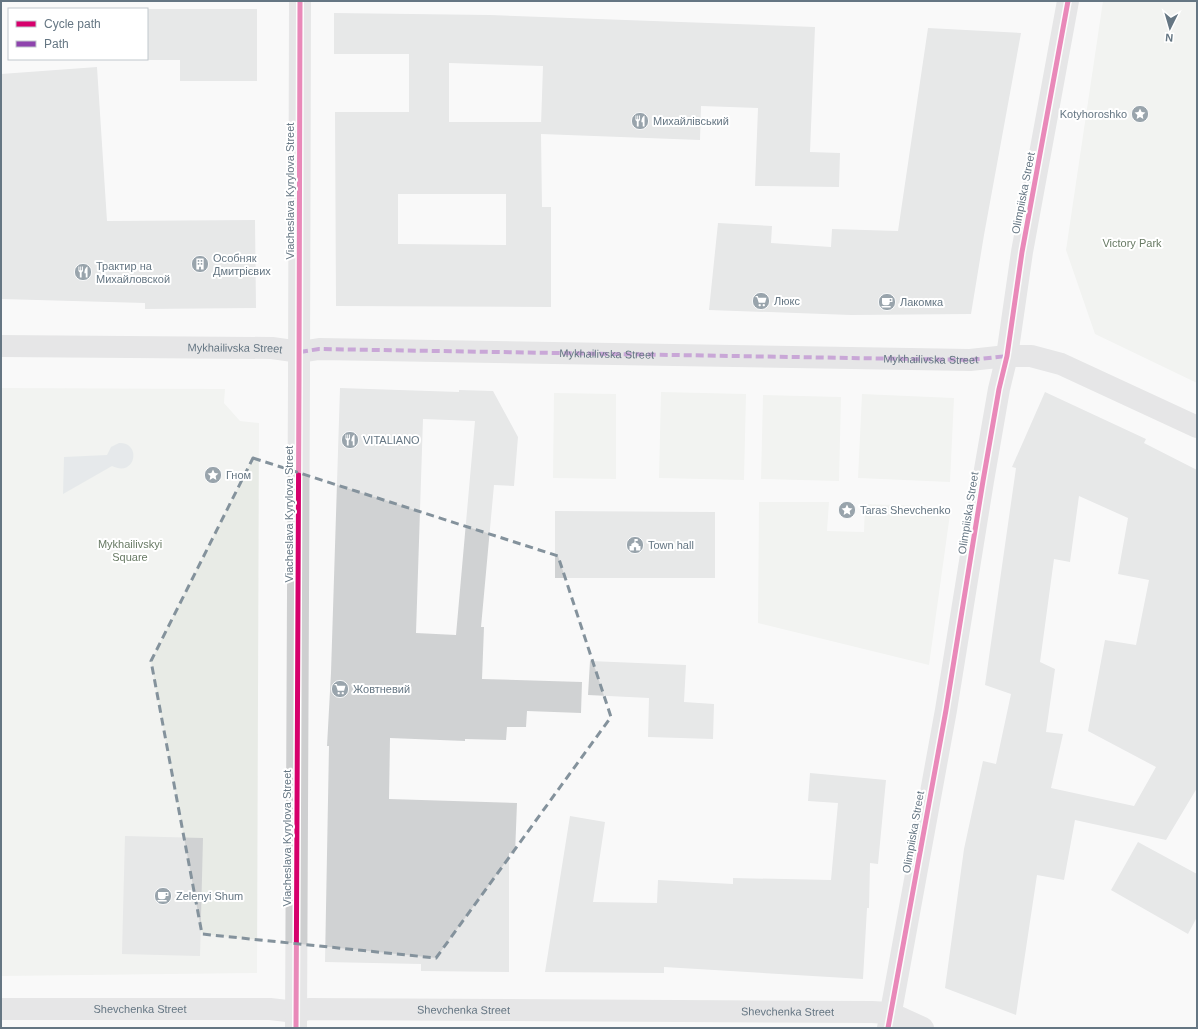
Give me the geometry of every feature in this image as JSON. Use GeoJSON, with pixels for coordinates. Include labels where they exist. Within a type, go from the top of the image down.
{"type":"FeatureCollection","features":[{"type":"Feature","properties":{"kind":"street","name":"Viacheslava Kyrylova Street"},"geometry":{"type":"LineString","coordinates":[[296,1020],[300,352],[300,1]]}},
{"type":"Feature","properties":{"kind":"street","name":"Olimpiiska Street"},"geometry":{"type":"LineString","coordinates":[[889,1020],[946,710],[983,481],[999,389],[1007,356],[1022,252],[1068,1]]}},
{"type":"Feature","properties":{"kind":"street","name":"Mykhailivska Street"},"geometry":{"type":"LineString","coordinates":[[1,346],[272,348],[300,352],[319,349],[970,360],[1007,356],[1031,356],[1061,364],[1197,427]]}},
{"type":"Feature","properties":{"kind":"street","name":"Shevchenka Street"},"geometry":{"type":"LineString","coordinates":[[1,1009],[270,1009],[296,1020],[309,1009],[889,1020],[923,1028]]}},
{"type":"Feature","properties":{"kind":"highlighted area"},"geometry":{"type":"Polygon","coordinates":[[[253,458],[558,556],[611,717],[436,958],[202,934],[151,661],[253,458]]]}},
{"type":"Feature","properties":{"kind":"green space","name":"Victory Park"},"geometry":{"type":"Polygon","coordinates":[[[1103,1],[1197,1],[1197,383],[1095,334],[1066,250],[1103,1]]]}},
{"type":"Feature","properties":{"kind":"green space","name":"Mykhailivskyi Square"},"geometry":{"type":"Polygon","coordinates":[[[1,388],[225,389],[224,403],[240,421],[259,423],[257,973],[1,976],[1,388]]]}},
{"type":"Feature","properties":{"kind":"green space"},"geometry":{"type":"Polygon","coordinates":[[[661,392],[746,394],[744,480],[659,478],[661,392]]]}},
{"type":"Feature","properties":{"kind":"green space"},"geometry":{"type":"Polygon","coordinates":[[[554,393],[616,394],[616,479],[553,478],[554,393]]]}},
{"type":"Feature","properties":{"kind":"green space"},"geometry":{"type":"Polygon","coordinates":[[[862,394],[954,398],[950,482],[858,478],[862,394]]]}},
{"type":"Feature","properties":{"kind":"green space"},"geometry":{"type":"Polygon","coordinates":[[[763,395],[841,397],[839,481],[761,479],[763,395]]]}},
{"type":"Feature","properties":{"kind":"green space"},"geometry":{"type":"Polygon","coordinates":[[[759,502],[829,502],[827,531],[864,532],[865,504],[951,507],[929,665],[758,623],[759,502]]]}},
{"type":"Feature","properties":{"kind":"shaded area"},"geometry":{"type":"Polygon","coordinates":[[[119,443],[126,444],[131,448],[133,459],[131,464],[120,468],[112,466],[63,494],[64,457],[107,455],[111,447],[119,443]]]}},
{"type":"Feature","properties":{"kind":"building"},"geometry":{"type":"Polygon","coordinates":[[[148,9],[257,9],[257,81],[180,81],[180,60],[148,60],[148,9]]]}},
{"type":"Feature","properties":{"kind":"building"},"geometry":{"type":"Polygon","coordinates":[[[334,13],[490,15],[815,27],[810,152],[840,153],[839,187],[755,186],[758,108],[701,106],[700,140],[541,134],[542,207],[551,207],[551,307],[336,306],[335,112],[409,112],[409,54],[334,54],[334,13]],[[449,63],[449,122],[541,122],[541,125],[543,66],[449,63]],[[398,194],[398,244],[506,245],[506,194],[398,194]]]}},
{"type":"Feature","properties":{"kind":"building"},"geometry":{"type":"Polygon","coordinates":[[[928,28],[1021,33],[971,314],[851,315],[709,310],[718,223],[772,226],[771,243],[831,247],[832,229],[898,231],[928,28]]]}},
{"type":"Feature","properties":{"kind":"building"},"geometry":{"type":"Polygon","coordinates":[[[97,67],[107,221],[255,220],[256,308],[145,309],[145,303],[1,299],[1,74],[97,67]]]}},
{"type":"Feature","properties":{"kind":"building"},"geometry":{"type":"Polygon","coordinates":[[[340,388],[459,392],[459,390],[493,391],[518,437],[514,486],[494,485],[481,627],[484,627],[482,679],[582,682],[581,713],[527,711],[526,727],[507,727],[506,740],[465,739],[465,741],[390,738],[389,799],[517,803],[515,854],[509,853],[509,972],[421,971],[421,964],[325,962],[329,746],[327,746],[331,673],[340,388]],[[423,419],[416,633],[456,635],[475,421],[423,419]]]}},
{"type":"Feature","properties":{"kind":"building"},"geometry":{"type":"Polygon","coordinates":[[[1045,392],[1146,439],[1144,443],[1197,470],[1197,788],[1166,840],[1075,820],[1064,880],[1037,875],[1016,1015],[945,988],[964,849],[983,761],[996,764],[1011,694],[985,685],[1016,468],[1012,467],[1045,392]],[[1079,496],[1070,562],[1054,559],[1040,662],[1055,669],[1046,732],[1063,734],[1051,788],[1134,806],[1156,767],[1088,731],[1105,640],[1136,645],[1149,580],[1118,574],[1128,518],[1079,496]]]}},
{"type":"Feature","properties":{"kind":"building","name":"Town hall"},"geometry":{"type":"Polygon","coordinates":[[[555,511],[715,512],[715,578],[555,578],[555,511]]]}},
{"type":"Feature","properties":{"kind":"building"},"geometry":{"type":"Polygon","coordinates":[[[590,661],[686,665],[684,702],[714,704],[713,739],[648,737],[649,698],[588,695],[590,661]]]}},
{"type":"Feature","properties":{"kind":"building"},"geometry":{"type":"Polygon","coordinates":[[[810,773],[886,780],[878,864],[870,863],[869,908],[867,908],[863,979],[664,967],[664,973],[545,972],[570,816],[605,822],[593,902],[657,903],[658,880],[733,884],[733,878],[831,880],[838,803],[808,801],[810,773]]]}},
{"type":"Feature","properties":{"kind":"building","name":"Zelenyi Shum"},"geometry":{"type":"Polygon","coordinates":[[[125,836],[203,838],[200,956],[122,954],[125,836]]]}},
{"type":"Feature","properties":{"kind":"building"},"geometry":{"type":"Polygon","coordinates":[[[1138,842],[1197,874],[1197,917],[1188,934],[1111,890],[1138,842]]]}},
{"type":"Feature","properties":{"kind":"marked path"},"geometry":{"type":"LineString","coordinates":[[300,352],[319,349],[970,360],[1007,356]]}},
{"type":"Feature","properties":{"kind":"cycle path"},"geometry":{"type":"LineString","coordinates":[[296,1028],[300,1]]}},
{"type":"Feature","properties":{"kind":"cycle path"},"geometry":{"type":"LineString","coordinates":[[888,1028],[946,710],[983,481],[999,389],[1007,356],[1022,252],[1068,1]]}},
{"type":"Feature","properties":{"kind":"place","name":"Kotyhoroshko"},"geometry":{"type":"Point","coordinates":[1140,114]}},
{"type":"Feature","properties":{"kind":"place","name":"Михайлівський"},"geometry":{"type":"Point","coordinates":[640,121]}},
{"type":"Feature","properties":{"kind":"place","name":"Особняк Дмитрієвих"},"geometry":{"type":"Point","coordinates":[200,264]}},
{"type":"Feature","properties":{"kind":"place","name":"Трактир на Михайловской"},"geometry":{"type":"Point","coordinates":[83,272]}},
{"type":"Feature","properties":{"kind":"place","name":"Люкс"},"geometry":{"type":"Point","coordinates":[761,301]}},
{"type":"Feature","properties":{"kind":"place","name":"Лакомка"},"geometry":{"type":"Point","coordinates":[887,302]}},
{"type":"Feature","properties":{"kind":"place","name":"VITALIANO"},"geometry":{"type":"Point","coordinates":[350,440]}},
{"type":"Feature","properties":{"kind":"place","name":"Гном"},"geometry":{"type":"Point","coordinates":[213,475]}},
{"type":"Feature","properties":{"kind":"place","name":"Taras Shevchenko"},"geometry":{"type":"Point","coordinates":[847,510]}},
{"type":"Feature","properties":{"kind":"place","name":"Town hall"},"geometry":{"type":"Point","coordinates":[635,545]}},
{"type":"Feature","properties":{"kind":"place","name":"Жовтневий"},"geometry":{"type":"Point","coordinates":[340,689]}},
{"type":"Feature","properties":{"kind":"place","name":"Zelenyi Shum"},"geometry":{"type":"Point","coordinates":[163,896]}}]}
